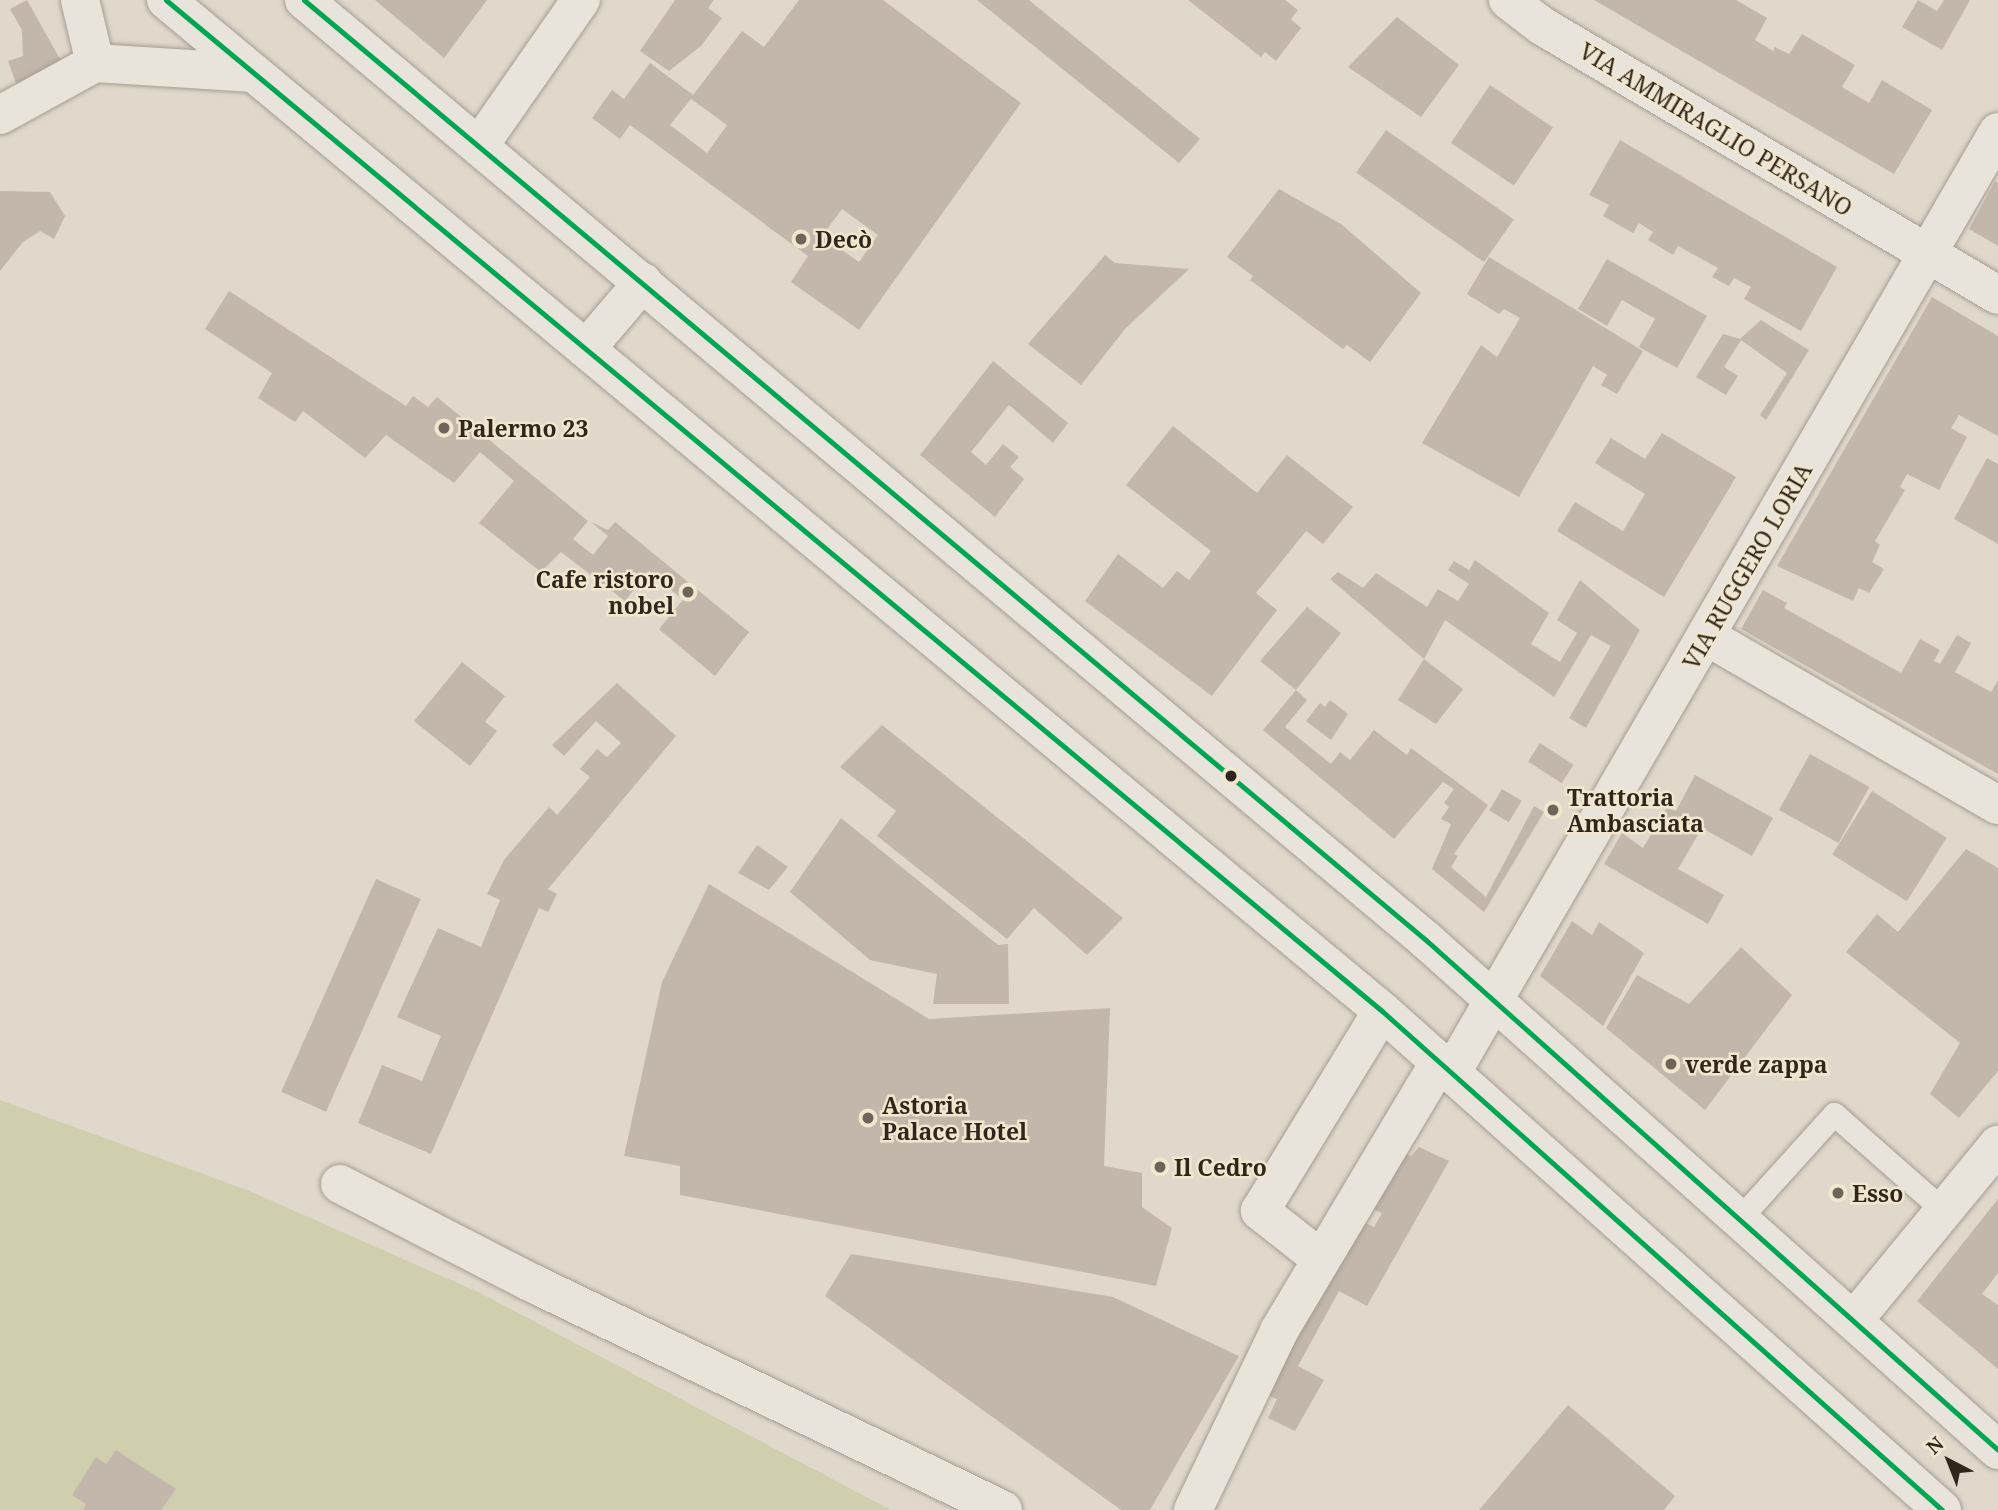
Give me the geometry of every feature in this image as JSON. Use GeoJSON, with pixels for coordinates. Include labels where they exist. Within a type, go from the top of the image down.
{"type":"FeatureCollection","features":[{"type":"Feature","properties":{"kind":"street"},"geometry":{"type":"LineString","coordinates":[[80,0],[94,63]]}},
{"type":"Feature","properties":{"kind":"street"},"geometry":{"type":"LineString","coordinates":[[166,0],[1382,1011],[1942,1510]]}},
{"type":"Feature","properties":{"kind":"street"},"geometry":{"type":"LineString","coordinates":[[304,0],[1495,999],[1998,1450]]}},
{"type":"Feature","properties":{"kind":"street"},"geometry":{"type":"LineString","coordinates":[[479,146],[582,0]]}},
{"type":"Feature","properties":{"kind":"street","name":"VIA AMMIRAGLIO PERSANO"},"geometry":{"type":"LineString","coordinates":[[1508,0],[1542,26],[1927,256],[1998,295]]}},
{"type":"Feature","properties":{"kind":"street"},"geometry":{"type":"LineString","coordinates":[[0,116],[94,63],[254,73]]}},
{"type":"Feature","properties":{"kind":"street","name":"VIA RUGGERO LORIA"},"geometry":{"type":"LineString","coordinates":[[1193,1510],[1279,1331],[1321,1259],[1446,1067],[1495,999],[1998,132]]}},
{"type":"Feature","properties":{"kind":"street"},"geometry":{"type":"LineString","coordinates":[[586,349],[643,282]]}},
{"type":"Feature","properties":{"kind":"street"},"geometry":{"type":"LineString","coordinates":[[1706,636],[1998,806]]}},
{"type":"Feature","properties":{"kind":"street"},"geometry":{"type":"LineString","coordinates":[[1321,1259],[1259,1211],[1382,1011]]}},
{"type":"Feature","properties":{"kind":"street"},"geometry":{"type":"LineString","coordinates":[[1854,1320],[1998,1145]]}},
{"type":"Feature","properties":{"kind":"street"},"geometry":{"type":"LineString","coordinates":[[340,1184],[530,1282],[1003,1510]]}},
{"type":"Feature","properties":{"kind":"lane"},"geometry":{"type":"LineString","coordinates":[[1740,1218],[1834,1114],[1944,1211]]}},
{"type":"Feature","properties":{"kind":"green space"},"geometry":{"type":"Polygon","coordinates":[[[0,1100],[247,1190],[480,1293],[891,1510],[0,1510],[0,1100]]]}},
{"type":"Feature","properties":{"kind":"building"},"geometry":{"type":"Polygon","coordinates":[[[27,0],[65,68],[20,94],[8,61],[23,56],[22,30],[10,9],[27,0]]]}},
{"type":"Feature","properties":{"kind":"building"},"geometry":{"type":"Polygon","coordinates":[[[375,0],[487,0],[444,58],[375,0]]]}},
{"type":"Feature","properties":{"kind":"building"},"geometry":{"type":"Polygon","coordinates":[[[675,0],[714,0],[708,8],[722,18],[701,46],[669,71],[640,51],[675,0]]]}},
{"type":"Feature","properties":{"kind":"building"},"geometry":{"type":"Polygon","coordinates":[[[799,0],[883,0],[1021,103],[859,330],[791,282],[808,256],[630,125],[620,139],[592,118],[612,90],[624,99],[650,63],[693,95],[742,31],[764,47],[799,0]],[[691,99],[670,125],[707,153],[727,125],[691,99]],[[842,209],[822,236],[859,262],[878,235],[842,209]]]}},
{"type":"Feature","properties":{"kind":"building"},"geometry":{"type":"Polygon","coordinates":[[[977,0],[1029,0],[1200,139],[1179,163],[977,0]]]}},
{"type":"Feature","properties":{"kind":"building"},"geometry":{"type":"Polygon","coordinates":[[[1188,0],[1285,0],[1298,10],[1291,19],[1301,28],[1276,61],[1265,52],[1261,57],[1188,0]]]}},
{"type":"Feature","properties":{"kind":"building"},"geometry":{"type":"Polygon","coordinates":[[[1594,0],[1736,0],[1767,18],[1755,40],[1773,51],[1775,47],[1789,54],[1802,34],[1855,65],[1842,87],[1869,103],[1882,80],[1932,110],[1894,174],[1594,0]]]}},
{"type":"Feature","properties":{"kind":"building"},"geometry":{"type":"Polygon","coordinates":[[[1918,0],[1937,11],[1944,0],[1970,0],[1942,50],[1902,27],[1918,0]]]}},
{"type":"Feature","properties":{"kind":"building"},"geometry":{"type":"Polygon","coordinates":[[[1397,17],[1459,65],[1421,117],[1348,67],[1397,17]]]}},
{"type":"Feature","properties":{"kind":"building"},"geometry":{"type":"Polygon","coordinates":[[[1490,85],[1553,127],[1514,186],[1451,143],[1490,85]]]}},
{"type":"Feature","properties":{"kind":"building"},"geometry":{"type":"Polygon","coordinates":[[[1386,130],[1514,219],[1484,262],[1356,173],[1386,130]]]}},
{"type":"Feature","properties":{"kind":"building"},"geometry":{"type":"Polygon","coordinates":[[[1620,140],[1837,267],[1801,331],[1744,299],[1751,287],[1734,278],[1729,286],[1712,277],[1718,268],[1678,246],[1673,255],[1648,240],[1653,232],[1639,223],[1633,233],[1603,216],[1609,205],[1589,195],[1620,140]]]}},
{"type":"Feature","properties":{"kind":"building"},"geometry":{"type":"Polygon","coordinates":[[[1995,181],[1998,183],[1998,246],[1969,229],[1995,181]]]}},
{"type":"Feature","properties":{"kind":"building"},"geometry":{"type":"Polygon","coordinates":[[[1279,189],[1341,224],[1421,293],[1370,362],[1347,345],[1343,349],[1250,280],[1253,276],[1227,257],[1279,189]]]}},
{"type":"Feature","properties":{"kind":"building"},"geometry":{"type":"Polygon","coordinates":[[[0,191],[50,192],[65,216],[54,239],[40,231],[23,242],[0,271],[0,191]]]}},
{"type":"Feature","properties":{"kind":"building"},"geometry":{"type":"Polygon","coordinates":[[[1105,255],[1115,263],[1189,269],[1125,329],[1081,385],[1028,344],[1105,255]]]}},
{"type":"Feature","properties":{"kind":"building"},"geometry":{"type":"Polygon","coordinates":[[[1489,257],[1643,351],[1617,394],[1601,385],[1607,375],[1593,366],[1519,497],[1422,443],[1481,345],[1497,357],[1520,318],[1504,309],[1499,314],[1467,294],[1489,257]]]}},
{"type":"Feature","properties":{"kind":"building"},"geometry":{"type":"Polygon","coordinates":[[[1607,259],[1707,316],[1677,368],[1639,347],[1655,319],[1622,300],[1607,326],[1578,309],[1607,259]]]}},
{"type":"Feature","properties":{"kind":"building"},"geometry":{"type":"Polygon","coordinates":[[[229,291],[406,406],[413,396],[428,407],[437,397],[588,521],[573,539],[593,555],[608,536],[591,522],[608,530],[615,522],[749,632],[715,676],[659,629],[683,600],[649,571],[625,601],[561,552],[541,572],[479,523],[514,481],[480,452],[454,483],[386,435],[365,458],[303,411],[295,422],[258,398],[272,373],[205,329],[229,291]]]}},
{"type":"Feature","properties":{"kind":"building"},"geometry":{"type":"Polygon","coordinates":[[[1932,297],[1998,336],[1998,436],[1959,415],[1951,428],[1967,437],[1939,490],[1907,474],[1900,487],[1905,490],[1875,541],[1880,545],[1872,562],[1884,569],[1869,593],[1859,588],[1853,601],[1777,566],[1932,297]]]}},
{"type":"Feature","properties":{"kind":"building"},"geometry":{"type":"Polygon","coordinates":[[[1761,320],[1809,350],[1766,420],[1760,415],[1787,373],[1741,340],[1724,367],[1738,376],[1726,395],[1696,377],[1723,334],[1740,339],[1761,320]]]}},
{"type":"Feature","properties":{"kind":"building"},"geometry":{"type":"Polygon","coordinates":[[[993,361],[1068,423],[1053,443],[1009,405],[971,452],[986,465],[1003,444],[1019,457],[1010,467],[1024,479],[995,517],[920,455],[993,361]]]}},
{"type":"Feature","properties":{"kind":"building"},"geometry":{"type":"Polygon","coordinates":[[[1173,426],[1257,493],[1287,455],[1353,507],[1323,544],[1306,531],[1256,593],[1277,610],[1212,696],[1085,601],[1118,554],[1163,588],[1177,571],[1189,580],[1211,551],[1126,485],[1173,426]]]}},
{"type":"Feature","properties":{"kind":"building"},"geometry":{"type":"Polygon","coordinates":[[[1662,433],[1736,477],[1664,597],[1557,531],[1575,502],[1623,531],[1645,494],[1595,463],[1611,438],[1645,459],[1662,433]]]}},
{"type":"Feature","properties":{"kind":"building"},"geometry":{"type":"Polygon","coordinates":[[[1987,458],[1998,464],[1998,544],[1954,519],[1987,458]]]}},
{"type":"Feature","properties":{"kind":"building"},"geometry":{"type":"Polygon","coordinates":[[[1475,560],[1549,613],[1531,644],[1560,662],[1577,633],[1557,620],[1580,580],[1640,630],[1586,728],[1569,718],[1611,646],[1591,635],[1554,697],[1445,620],[1424,659],[1330,579],[1338,572],[1363,588],[1376,573],[1427,607],[1438,589],[1458,601],[1469,584],[1448,570],[1454,561],[1469,570],[1475,560]]]}},
{"type":"Feature","properties":{"kind":"building"},"geometry":{"type":"Polygon","coordinates":[[[1763,590],[1787,603],[1784,608],[1901,673],[1920,639],[1940,650],[1934,661],[1940,664],[1957,635],[1971,643],[1955,672],[1991,692],[1998,680],[1998,774],[1741,629],[1763,590]]]}},
{"type":"Feature","properties":{"kind":"building"},"geometry":{"type":"Polygon","coordinates":[[[1307,607],[1341,633],[1296,690],[1260,661],[1307,607]]]}},
{"type":"Feature","properties":{"kind":"building"},"geometry":{"type":"Polygon","coordinates":[[[1424,659],[1463,689],[1436,724],[1398,700],[1424,659]]]}},
{"type":"Feature","properties":{"kind":"building"},"geometry":{"type":"Polygon","coordinates":[[[462,662],[505,696],[485,722],[497,731],[470,766],[414,721],[462,662]]]}},
{"type":"Feature","properties":{"kind":"building"},"geometry":{"type":"Polygon","coordinates":[[[617,683],[676,736],[548,889],[557,894],[548,912],[539,908],[431,1154],[358,1123],[382,1065],[422,1081],[441,1036],[397,1017],[438,928],[481,947],[500,900],[487,894],[504,860],[549,807],[557,815],[590,777],[580,769],[597,749],[607,757],[621,743],[596,721],[564,756],[552,745],[617,683]]]}},
{"type":"Feature","properties":{"kind":"building"},"geometry":{"type":"Polygon","coordinates":[[[1296,690],[1307,700],[1285,727],[1331,764],[1340,752],[1350,760],[1374,730],[1407,755],[1411,748],[1488,805],[1454,854],[1458,856],[1451,867],[1486,897],[1534,806],[1544,812],[1484,912],[1432,869],[1451,824],[1441,819],[1449,807],[1444,803],[1454,789],[1443,782],[1394,839],[1263,730],[1296,690]]]}},
{"type":"Feature","properties":{"kind":"building"},"geometry":{"type":"Polygon","coordinates":[[[1330,700],[1348,714],[1331,740],[1306,721],[1320,703],[1325,707],[1330,700]]]}},
{"type":"Feature","properties":{"kind":"building"},"geometry":{"type":"Polygon","coordinates":[[[882,725],[1123,918],[1087,955],[1034,908],[1007,939],[877,836],[896,811],[840,767],[882,725]]]}},
{"type":"Feature","properties":{"kind":"building"},"geometry":{"type":"Polygon","coordinates":[[[1540,743],[1574,765],[1562,783],[1528,761],[1540,743]]]}},
{"type":"Feature","properties":{"kind":"building"},"geometry":{"type":"Polygon","coordinates":[[[1810,754],[1869,787],[1838,843],[1779,810],[1810,754]]]}},
{"type":"Feature","properties":{"kind":"building"},"geometry":{"type":"Polygon","coordinates":[[[1695,775],[1773,818],[1752,856],[1702,828],[1678,869],[1724,895],[1708,924],[1604,864],[1622,833],[1643,848],[1667,808],[1676,811],[1695,775]]]}},
{"type":"Feature","properties":{"kind":"building"},"geometry":{"type":"Polygon","coordinates":[[[1502,789],[1522,801],[1509,822],[1489,810],[1502,789]]]}},
{"type":"Feature","properties":{"kind":"building"},"geometry":{"type":"Polygon","coordinates":[[[1872,791],[1947,838],[1907,901],[1832,855],[1872,791]]]}},
{"type":"Feature","properties":{"kind":"building"},"geometry":{"type":"Polygon","coordinates":[[[841,818],[998,945],[1008,944],[1009,1004],[933,1004],[937,974],[870,960],[790,892],[841,818]]]}},
{"type":"Feature","properties":{"kind":"building"},"geometry":{"type":"Polygon","coordinates":[[[757,845],[788,867],[769,890],[738,873],[757,845]]]}},
{"type":"Feature","properties":{"kind":"building"},"geometry":{"type":"Polygon","coordinates":[[[1966,849],[1998,868],[1998,1071],[1959,1118],[1930,1094],[1960,1043],[1846,952],[1877,914],[1898,932],[1966,849]]]}},
{"type":"Feature","properties":{"kind":"building"},"geometry":{"type":"Polygon","coordinates":[[[376,879],[421,899],[326,1112],[281,1092],[376,879]]]}},
{"type":"Feature","properties":{"kind":"building","name":"Astoria Palace Hotel"},"geometry":{"type":"Polygon","coordinates":[[[709,884],[929,1019],[1110,1008],[1104,1166],[1142,1173],[1142,1207],[1172,1228],[1156,1286],[680,1195],[680,1166],[624,1156],[662,982],[709,884]]]}},
{"type":"Feature","properties":{"kind":"building"},"geometry":{"type":"Polygon","coordinates":[[[1572,921],[1592,935],[1599,922],[1644,953],[1603,1026],[1540,976],[1572,921]]]}},
{"type":"Feature","properties":{"kind":"building"},"geometry":{"type":"Polygon","coordinates":[[[1741,947],[1792,995],[1705,1110],[1606,1028],[1637,975],[1689,1004],[1741,947]]]}},
{"type":"Feature","properties":{"kind":"building"},"geometry":{"type":"Polygon","coordinates":[[[1419,1147],[1449,1161],[1367,1306],[1339,1291],[1298,1366],[1324,1380],[1295,1431],[1268,1418],[1277,1399],[1266,1395],[1361,1221],[1374,1227],[1382,1213],[1368,1207],[1401,1151],[1411,1156],[1419,1147]]]}},
{"type":"Feature","properties":{"kind":"building"},"geometry":{"type":"Polygon","coordinates":[[[1998,1199],[1998,1273],[1982,1294],[1998,1305],[1998,1369],[1917,1301],[1998,1199]]]}},
{"type":"Feature","properties":{"kind":"building"},"geometry":{"type":"Polygon","coordinates":[[[851,1254],[1113,1297],[1239,1356],[1150,1510],[1121,1510],[825,1296],[851,1254]]]}},
{"type":"Feature","properties":{"kind":"building"},"geometry":{"type":"Polygon","coordinates":[[[1568,1405],[1675,1496],[1664,1510],[1479,1510],[1568,1405]]]}},
{"type":"Feature","properties":{"kind":"building"},"geometry":{"type":"Polygon","coordinates":[[[116,1450],[176,1489],[161,1510],[83,1510],[86,1504],[72,1495],[96,1457],[106,1464],[116,1450]]]}},
{"type":"Feature","properties":{"kind":"transit line"},"geometry":{"type":"LineString","coordinates":[[166,0],[1382,1011],[1942,1510]]}},
{"type":"Feature","properties":{"kind":"transit line"},"geometry":{"type":"LineString","coordinates":[[304,0],[1427,941],[1998,1450]]}},
{"type":"Feature","properties":{"kind":"place","name":"Decò"},"geometry":{"type":"Point","coordinates":[801,239]}},
{"type":"Feature","properties":{"kind":"place","name":"Palermo 23"},"geometry":{"type":"Point","coordinates":[444,428]}},
{"type":"Feature","properties":{"kind":"place","name":"Cafe ristoro nobel"},"geometry":{"type":"Point","coordinates":[688,592]}},
{"type":"Feature","properties":{"kind":"place","name":"Trattoria Ambasciata"},"geometry":{"type":"Point","coordinates":[1553,810]}},
{"type":"Feature","properties":{"kind":"place","name":"verde zappa"},"geometry":{"type":"Point","coordinates":[1671,1064]}},
{"type":"Feature","properties":{"kind":"place","name":"Astoria Palace Hotel"},"geometry":{"type":"Point","coordinates":[868,1118]}},
{"type":"Feature","properties":{"kind":"place","name":"Il Cedro"},"geometry":{"type":"Point","coordinates":[1160,1167]}},
{"type":"Feature","properties":{"kind":"place","name":"Esso"},"geometry":{"type":"Point","coordinates":[1838,1193]}}]}
